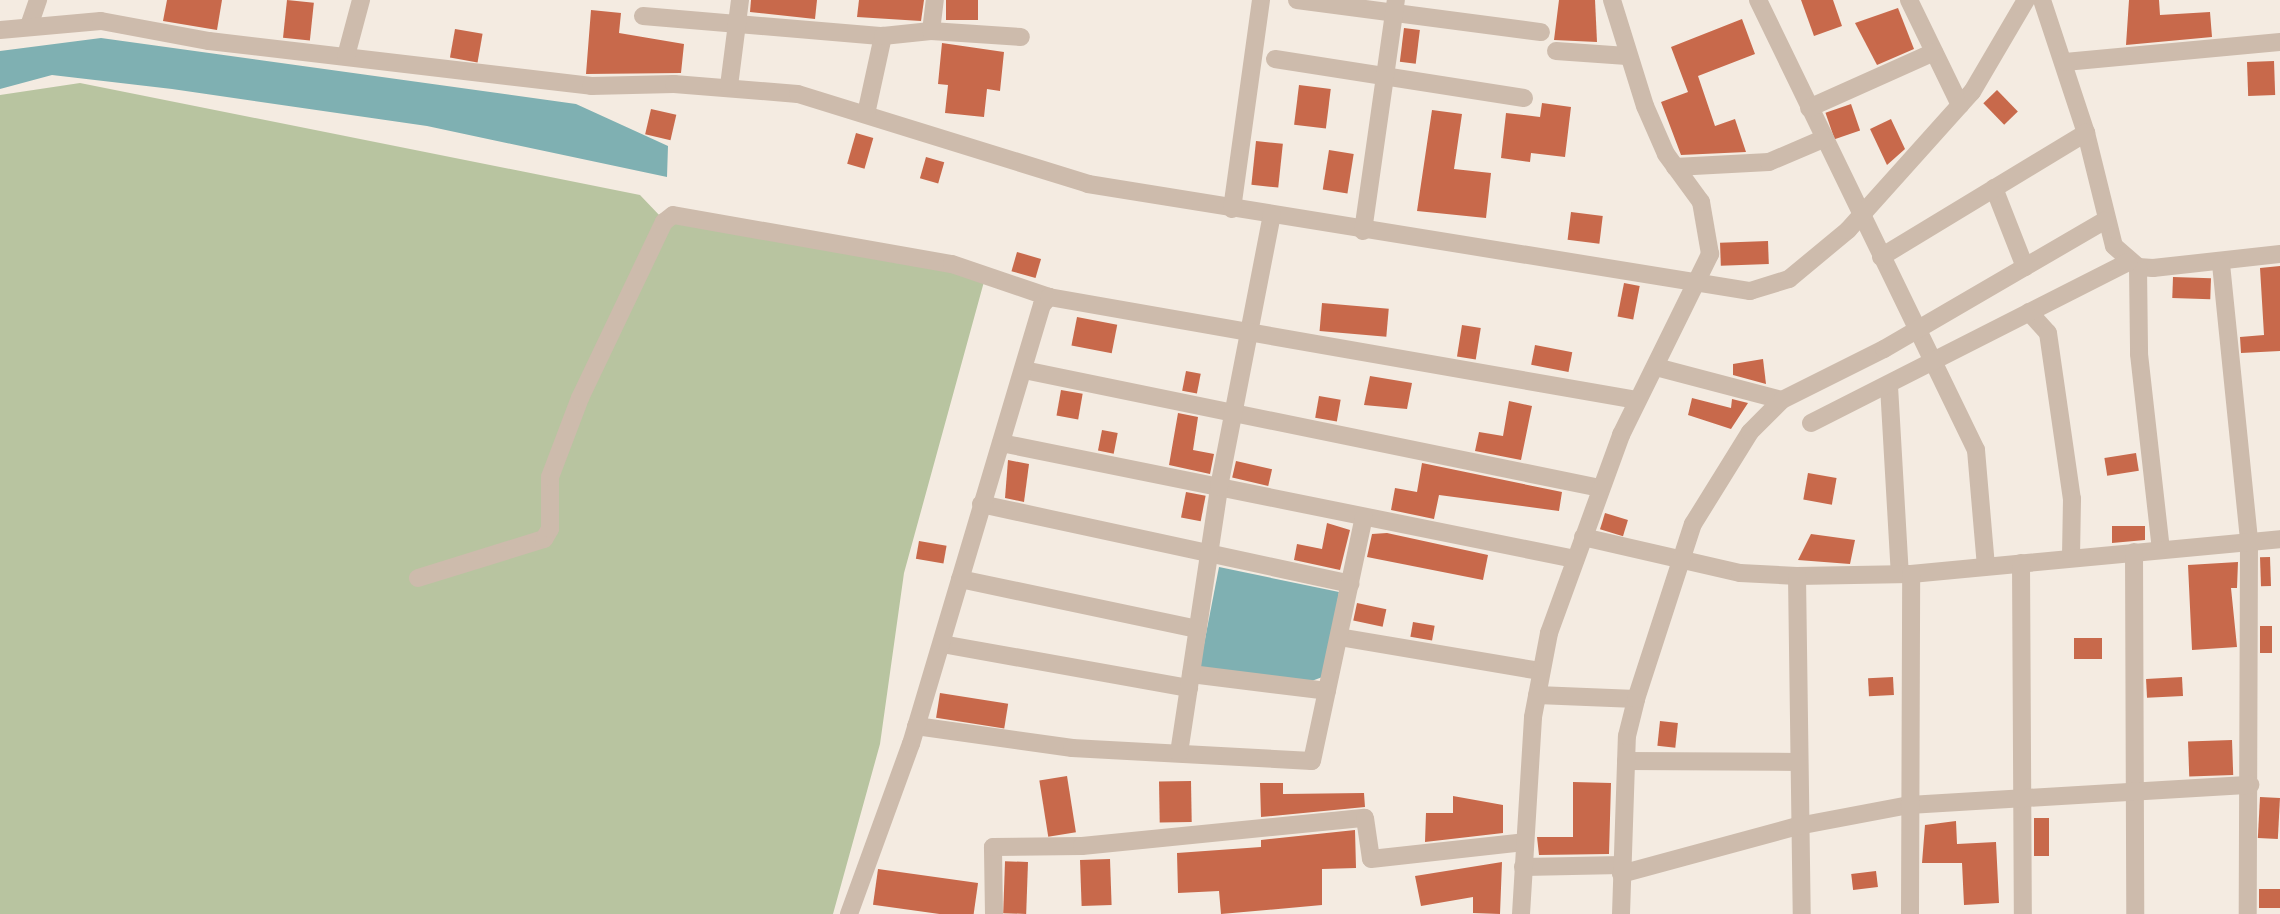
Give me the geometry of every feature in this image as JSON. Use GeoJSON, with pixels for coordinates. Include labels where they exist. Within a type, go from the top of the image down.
{"type":"FeatureCollection","features":[{"type":"Feature","properties":{"kind":"street"},"geometry":{"type":"LineString","coordinates":[[29,26],[38,0]]}},
{"type":"Feature","properties":{"kind":"street"},"geometry":{"type":"LineString","coordinates":[[346,56],[361,0]]}},
{"type":"Feature","properties":{"kind":"street"},"geometry":{"type":"LineString","coordinates":[[729,86],[740,0]]}},
{"type":"Feature","properties":{"kind":"street"},"geometry":{"type":"LineString","coordinates":[[931,31],[935,0]]}},
{"type":"Feature","properties":{"kind":"street"},"geometry":{"type":"LineString","coordinates":[[1232,209],[1261,0]]}},
{"type":"Feature","properties":{"kind":"street"},"geometry":{"type":"LineString","coordinates":[[1297,0],[1395,7],[1541,32]]}},
{"type":"Feature","properties":{"kind":"street"},"geometry":{"type":"LineString","coordinates":[[1521,914],[1524,842],[1541,671],[1600,488],[1636,400],[1698,286],[1710,254],[1709,230],[1701,202],[1675,167],[1628,56],[1612,0]]}},
{"type":"Feature","properties":{"kind":"street"},"geometry":{"type":"LineString","coordinates":[[1759,0],[1932,364],[1957,405],[1983,473],[1986,567]]}},
{"type":"Feature","properties":{"kind":"street"},"geometry":{"type":"LineString","coordinates":[[1909,0],[1960,105]]}},
{"type":"Feature","properties":{"kind":"street"},"geometry":{"type":"LineString","coordinates":[[0,30],[101,20],[346,56],[591,86],[729,86],[798,94],[1088,184],[1363,230],[1623,269],[1698,286],[1750,292],[1789,279],[1861,216],[1960,105],[2003,47],[2026,0]]}},
{"type":"Feature","properties":{"kind":"street"},"geometry":{"type":"LineString","coordinates":[[2042,0],[2065,62],[2086,133],[2104,221],[2113,246],[2134,265],[2139,354],[2161,550]]}},
{"type":"Feature","properties":{"kind":"street"},"geometry":{"type":"LineString","coordinates":[[1363,230],[1395,7]]}},
{"type":"Feature","properties":{"kind":"street"},"geometry":{"type":"LineString","coordinates":[[643,16],[737,21],[883,36],[931,31],[1021,37]]}},
{"type":"Feature","properties":{"kind":"street"},"geometry":{"type":"LineString","coordinates":[[866,114],[883,36]]}},
{"type":"Feature","properties":{"kind":"street"},"geometry":{"type":"LineString","coordinates":[[2065,62],[2280,42]]}},
{"type":"Feature","properties":{"kind":"street"},"geometry":{"type":"LineString","coordinates":[[1556,51],[1628,56]]}},
{"type":"Feature","properties":{"kind":"street"},"geometry":{"type":"LineString","coordinates":[[1809,108],[1934,52]]}},
{"type":"Feature","properties":{"kind":"street"},"geometry":{"type":"LineString","coordinates":[[1275,59],[1524,98]]}},
{"type":"Feature","properties":{"kind":"street"},"geometry":{"type":"LineString","coordinates":[[1881,257],[2086,133]]}},
{"type":"Feature","properties":{"kind":"street"},"geometry":{"type":"LineString","coordinates":[[1675,167],[1769,162],[1823,139]]}},
{"type":"Feature","properties":{"kind":"street"},"geometry":{"type":"LineString","coordinates":[[1994,188],[2025,267]]}},
{"type":"Feature","properties":{"kind":"street"},"geometry":{"type":"LineString","coordinates":[[418,578],[544,539],[550,529],[550,477],[580,398],[664,222],[673,215],[952,264],[1049,298],[1636,400]]}},
{"type":"Feature","properties":{"kind":"street"},"geometry":{"type":"LineString","coordinates":[[1179,753],[1219,488],[1272,215]]}},
{"type":"Feature","properties":{"kind":"street"},"geometry":{"type":"LineString","coordinates":[[1621,914],[1626,761],[1636,699],[1679,560],[1718,482],[1750,432],[1782,400],[1917,330],[2104,221]]}},
{"type":"Feature","properties":{"kind":"street"},"geometry":{"type":"LineString","coordinates":[[1811,423],[1932,364],[2029,312],[2134,265],[2221,264],[2280,254]]}},
{"type":"Feature","properties":{"kind":"street"},"geometry":{"type":"LineString","coordinates":[[2221,264],[2249,542],[2248,914]]}},
{"type":"Feature","properties":{"kind":"street"},"geometry":{"type":"LineString","coordinates":[[849,914],[916,726],[981,504],[1049,298]]}},
{"type":"Feature","properties":{"kind":"street"},"geometry":{"type":"LineString","coordinates":[[2029,312],[2048,333],[2073,510],[2071,558]]}},
{"type":"Feature","properties":{"kind":"street"},"geometry":{"type":"LineString","coordinates":[[1656,367],[1782,400]]}},
{"type":"Feature","properties":{"kind":"street"},"geometry":{"type":"LineString","coordinates":[[1024,369],[1600,488]]}},
{"type":"Feature","properties":{"kind":"street"},"geometry":{"type":"LineString","coordinates":[[1888,386],[1906,574],[1910,914]]}},
{"type":"Feature","properties":{"kind":"street"},"geometry":{"type":"LineString","coordinates":[[1001,443],[1575,559]]}},
{"type":"Feature","properties":{"kind":"street"},"geometry":{"type":"LineString","coordinates":[[981,504],[1209,556],[1350,584]]}},
{"type":"Feature","properties":{"kind":"street"},"geometry":{"type":"LineString","coordinates":[[916,726],[1072,748],[1312,761],[1364,517]]}},
{"type":"Feature","properties":{"kind":"street"},"geometry":{"type":"LineString","coordinates":[[1583,537],[1679,560],[1797,576],[1906,574],[2280,539]]}},
{"type":"Feature","properties":{"kind":"street"},"geometry":{"type":"LineString","coordinates":[[2134,552],[2135,914]]}},
{"type":"Feature","properties":{"kind":"street"},"geometry":{"type":"LineString","coordinates":[[2021,563],[2022,914]]}},
{"type":"Feature","properties":{"kind":"street"},"geometry":{"type":"LineString","coordinates":[[1797,576],[1797,762],[1802,914]]}},
{"type":"Feature","properties":{"kind":"street"},"geometry":{"type":"LineString","coordinates":[[960,579],[1198,629]]}},
{"type":"Feature","properties":{"kind":"street"},"geometry":{"type":"LineString","coordinates":[[1339,636],[1541,671]]}},
{"type":"Feature","properties":{"kind":"street"},"geometry":{"type":"LineString","coordinates":[[942,644],[1190,681],[1327,691]]}},
{"type":"Feature","properties":{"kind":"street"},"geometry":{"type":"LineString","coordinates":[[1537,695],[1636,699]]}},
{"type":"Feature","properties":{"kind":"street"},"geometry":{"type":"LineString","coordinates":[[1626,761],[1797,762]]}},
{"type":"Feature","properties":{"kind":"street"},"geometry":{"type":"LineString","coordinates":[[1523,867],[1621,870],[1798,826],[1909,805],[2250,785]]}},
{"type":"Feature","properties":{"kind":"street"},"geometry":{"type":"LineString","coordinates":[[994,914],[993,847],[1094,845],[1365,818],[1371,859],[1524,842]]}},
{"type":"Feature","properties":{"kind":"green space"},"geometry":{"type":"Polygon","coordinates":[[[80,83],[640,195],[661,217],[985,278],[904,573],[880,744],[833,914],[0,914],[0,95],[80,83]]]}},
{"type":"Feature","properties":{"kind":"water"},"geometry":{"type":"Polygon","coordinates":[[[101,38],[576,104],[668,146],[667,177],[427,126],[172,89],[52,75],[0,89],[0,51],[101,38]]]}},
{"type":"Feature","properties":{"kind":"water"},"geometry":{"type":"Polygon","coordinates":[[[1219,567],[1339,592],[1325,676],[1309,682],[1199,670],[1219,567]]]}},
{"type":"Feature","properties":{"kind":"building"},"geometry":{"type":"Polygon","coordinates":[[[167,0],[222,0],[217,30],[163,21],[167,0]]]}},
{"type":"Feature","properties":{"kind":"building"},"geometry":{"type":"Polygon","coordinates":[[[287,0],[314,3],[310,41],[283,38],[287,0]]]}},
{"type":"Feature","properties":{"kind":"building"},"geometry":{"type":"Polygon","coordinates":[[[751,0],[817,0],[815,19],[750,12],[751,0]]]}},
{"type":"Feature","properties":{"kind":"building"},"geometry":{"type":"Polygon","coordinates":[[[859,0],[924,0],[921,21],[857,17],[859,0]]]}},
{"type":"Feature","properties":{"kind":"building"},"geometry":{"type":"Polygon","coordinates":[[[946,0],[978,0],[978,20],[946,20],[946,0]]]}},
{"type":"Feature","properties":{"kind":"building"},"geometry":{"type":"Polygon","coordinates":[[[1559,0],[1595,0],[1597,42],[1554,40],[1559,0]]]}},
{"type":"Feature","properties":{"kind":"building"},"geometry":{"type":"Polygon","coordinates":[[[1801,0],[1833,0],[1842,26],[1814,36],[1801,0]]]}},
{"type":"Feature","properties":{"kind":"building"},"geometry":{"type":"Polygon","coordinates":[[[2129,0],[2159,0],[2160,15],[2210,12],[2212,37],[2126,45],[2129,0]]]}},
{"type":"Feature","properties":{"kind":"building"},"geometry":{"type":"Polygon","coordinates":[[[1898,8],[1914,49],[1877,65],[1855,23],[1898,8]]]}},
{"type":"Feature","properties":{"kind":"building"},"geometry":{"type":"Polygon","coordinates":[[[591,10],[621,13],[619,33],[684,44],[681,73],[586,74],[591,10]]]}},
{"type":"Feature","properties":{"kind":"building"},"geometry":{"type":"Polygon","coordinates":[[[1742,19],[1755,54],[1698,76],[1715,126],[1735,119],[1746,152],[1681,155],[1661,102],[1688,92],[1671,47],[1742,19]]]}},
{"type":"Feature","properties":{"kind":"building"},"geometry":{"type":"Polygon","coordinates":[[[1404,28],[1420,30],[1416,64],[1400,62],[1404,28]]]}},
{"type":"Feature","properties":{"kind":"building"},"geometry":{"type":"Polygon","coordinates":[[[455,29],[483,34],[478,62],[450,58],[455,29]]]}},
{"type":"Feature","properties":{"kind":"building"},"geometry":{"type":"Polygon","coordinates":[[[942,43],[1004,52],[1000,91],[987,89],[984,117],[945,113],[948,85],[938,84],[942,43]]]}},
{"type":"Feature","properties":{"kind":"building"},"geometry":{"type":"Polygon","coordinates":[[[2274,61],[2275,95],[2248,96],[2247,62],[2274,61]]]}},
{"type":"Feature","properties":{"kind":"building"},"geometry":{"type":"Polygon","coordinates":[[[1299,85],[1331,89],[1326,129],[1294,125],[1299,85]]]}},
{"type":"Feature","properties":{"kind":"building"},"geometry":{"type":"Polygon","coordinates":[[[1997,90],[2018,112],[2004,125],[1983,103],[1997,90]]]}},
{"type":"Feature","properties":{"kind":"building"},"geometry":{"type":"Polygon","coordinates":[[[1542,103],[1571,107],[1565,157],[1531,153],[1530,162],[1501,158],[1506,113],[1540,117],[1542,103]]]}},
{"type":"Feature","properties":{"kind":"building"},"geometry":{"type":"Polygon","coordinates":[[[1851,104],[1860,130],[1835,139],[1825,113],[1851,104]]]}},
{"type":"Feature","properties":{"kind":"building"},"geometry":{"type":"Polygon","coordinates":[[[651,109],[676,115],[670,140],[645,134],[651,109]]]}},
{"type":"Feature","properties":{"kind":"building"},"geometry":{"type":"Polygon","coordinates":[[[1432,110],[1462,114],[1454,169],[1491,173],[1486,218],[1417,211],[1432,110]]]}},
{"type":"Feature","properties":{"kind":"building"},"geometry":{"type":"Polygon","coordinates":[[[1891,119],[1905,149],[1887,165],[1870,129],[1891,119]]]}},
{"type":"Feature","properties":{"kind":"building"},"geometry":{"type":"Polygon","coordinates":[[[856,133],[873,138],[864,169],[847,164],[856,133]]]}},
{"type":"Feature","properties":{"kind":"building"},"geometry":{"type":"Polygon","coordinates":[[[1256,141],[1283,144],[1278,188],[1251,185],[1256,141]]]}},
{"type":"Feature","properties":{"kind":"building"},"geometry":{"type":"Polygon","coordinates":[[[1329,150],[1354,154],[1347,193],[1323,190],[1329,150]]]}},
{"type":"Feature","properties":{"kind":"building"},"geometry":{"type":"Polygon","coordinates":[[[926,157],[944,162],[938,183],[920,178],[926,157]]]}},
{"type":"Feature","properties":{"kind":"building"},"geometry":{"type":"Polygon","coordinates":[[[1571,212],[1603,216],[1599,244],[1568,240],[1571,212]]]}},
{"type":"Feature","properties":{"kind":"building"},"geometry":{"type":"Polygon","coordinates":[[[1768,241],[1769,264],[1721,266],[1720,243],[1768,241]]]}},
{"type":"Feature","properties":{"kind":"building"},"geometry":{"type":"Polygon","coordinates":[[[1017,252],[1041,259],[1036,278],[1011,271],[1017,252]]]}},
{"type":"Feature","properties":{"kind":"building"},"geometry":{"type":"Polygon","coordinates":[[[2280,266],[2280,351],[2241,353],[2240,337],[2264,335],[2260,268],[2280,266]]]}},
{"type":"Feature","properties":{"kind":"building"},"geometry":{"type":"Polygon","coordinates":[[[2173,277],[2211,278],[2210,299],[2172,298],[2173,277]]]}},
{"type":"Feature","properties":{"kind":"building"},"geometry":{"type":"Polygon","coordinates":[[[1624,283],[1640,286],[1633,319],[1618,316],[1624,283]]]}},
{"type":"Feature","properties":{"kind":"building"},"geometry":{"type":"Polygon","coordinates":[[[1322,303],[1389,309],[1386,337],[1320,331],[1322,303]]]}},
{"type":"Feature","properties":{"kind":"building"},"geometry":{"type":"Polygon","coordinates":[[[1077,317],[1117,325],[1112,353],[1071,345],[1077,317]]]}},
{"type":"Feature","properties":{"kind":"building"},"geometry":{"type":"Polygon","coordinates":[[[1462,325],[1481,328],[1476,360],[1457,357],[1462,325]]]}},
{"type":"Feature","properties":{"kind":"building"},"geometry":{"type":"Polygon","coordinates":[[[1535,345],[1572,352],[1568,372],[1531,365],[1535,345]]]}},
{"type":"Feature","properties":{"kind":"building"},"geometry":{"type":"Polygon","coordinates":[[[1763,359],[1766,384],[1733,375],[1733,364],[1763,359]]]}},
{"type":"Feature","properties":{"kind":"building"},"geometry":{"type":"Polygon","coordinates":[[[1186,371],[1201,374],[1197,393],[1182,391],[1186,371]]]}},
{"type":"Feature","properties":{"kind":"building"},"geometry":{"type":"Polygon","coordinates":[[[1370,376],[1412,383],[1407,409],[1364,405],[1370,376]]]}},
{"type":"Feature","properties":{"kind":"building"},"geometry":{"type":"Polygon","coordinates":[[[1061,390],[1083,394],[1078,419],[1056,416],[1061,390]]]}},
{"type":"Feature","properties":{"kind":"building"},"geometry":{"type":"Polygon","coordinates":[[[1319,396],[1341,400],[1337,421],[1315,418],[1319,396]]]}},
{"type":"Feature","properties":{"kind":"building"},"geometry":{"type":"Polygon","coordinates":[[[1692,398],[1731,408],[1732,399],[1748,403],[1731,429],[1688,415],[1692,398]]]}},
{"type":"Feature","properties":{"kind":"building"},"geometry":{"type":"Polygon","coordinates":[[[1509,401],[1532,406],[1521,460],[1475,451],[1479,432],[1503,436],[1509,401]]]}},
{"type":"Feature","properties":{"kind":"building"},"geometry":{"type":"Polygon","coordinates":[[[1178,413],[1198,417],[1193,450],[1214,454],[1210,474],[1169,465],[1178,413]]]}},
{"type":"Feature","properties":{"kind":"building"},"geometry":{"type":"Polygon","coordinates":[[[1102,430],[1118,433],[1114,454],[1098,451],[1102,430]]]}},
{"type":"Feature","properties":{"kind":"building"},"geometry":{"type":"Polygon","coordinates":[[[2136,453],[2139,471],[2107,476],[2104,458],[2136,453]]]}},
{"type":"Feature","properties":{"kind":"building"},"geometry":{"type":"Polygon","coordinates":[[[1008,460],[1029,464],[1024,502],[1005,498],[1008,460]]]}},
{"type":"Feature","properties":{"kind":"building"},"geometry":{"type":"Polygon","coordinates":[[[1236,461],[1272,469],[1268,486],[1232,478],[1236,461]]]}},
{"type":"Feature","properties":{"kind":"building"},"geometry":{"type":"Polygon","coordinates":[[[1422,463],[1562,492],[1559,511],[1439,495],[1434,519],[1391,510],[1395,488],[1417,492],[1422,463]]]}},
{"type":"Feature","properties":{"kind":"building"},"geometry":{"type":"Polygon","coordinates":[[[1808,473],[1837,478],[1832,505],[1803,500],[1808,473]]]}},
{"type":"Feature","properties":{"kind":"building"},"geometry":{"type":"Polygon","coordinates":[[[1186,492],[1206,496],[1201,521],[1181,518],[1186,492]]]}},
{"type":"Feature","properties":{"kind":"building"},"geometry":{"type":"Polygon","coordinates":[[[1605,513],[1628,520],[1623,536],[1600,529],[1605,513]]]}},
{"type":"Feature","properties":{"kind":"building"},"geometry":{"type":"Polygon","coordinates":[[[1327,523],[1350,530],[1340,570],[1294,560],[1297,544],[1322,549],[1327,523]]]}},
{"type":"Feature","properties":{"kind":"building"},"geometry":{"type":"Polygon","coordinates":[[[2112,526],[2145,526],[2145,540],[2112,543],[2112,526]]]}},
{"type":"Feature","properties":{"kind":"building"},"geometry":{"type":"Polygon","coordinates":[[[1387,533],[1488,555],[1483,580],[1367,557],[1372,534],[1387,533]]]}},
{"type":"Feature","properties":{"kind":"building"},"geometry":{"type":"Polygon","coordinates":[[[1811,534],[1855,540],[1850,564],[1798,560],[1811,534]]]}},
{"type":"Feature","properties":{"kind":"building"},"geometry":{"type":"Polygon","coordinates":[[[919,541],[947,546],[943,564],[916,559],[919,541]]]}},
{"type":"Feature","properties":{"kind":"building"},"geometry":{"type":"Polygon","coordinates":[[[2260,557],[2270,557],[2271,586],[2261,586],[2260,557]]]}},
{"type":"Feature","properties":{"kind":"building"},"geometry":{"type":"Polygon","coordinates":[[[2238,562],[2237,588],[2231,588],[2237,647],[2192,650],[2188,565],[2238,562]]]}},
{"type":"Feature","properties":{"kind":"building"},"geometry":{"type":"Polygon","coordinates":[[[1357,603],[1386,609],[1383,627],[1353,621],[1357,603]]]}},
{"type":"Feature","properties":{"kind":"building"},"geometry":{"type":"Polygon","coordinates":[[[1413,622],[1435,626],[1432,641],[1410,637],[1413,622]]]}},
{"type":"Feature","properties":{"kind":"building"},"geometry":{"type":"Polygon","coordinates":[[[2260,626],[2272,626],[2272,653],[2260,653],[2260,626]]]}},
{"type":"Feature","properties":{"kind":"building"},"geometry":{"type":"Polygon","coordinates":[[[2074,638],[2102,638],[2102,659],[2074,659],[2074,638]]]}},
{"type":"Feature","properties":{"kind":"building"},"geometry":{"type":"Polygon","coordinates":[[[1893,677],[1894,695],[1869,696],[1868,678],[1893,677]]]}},
{"type":"Feature","properties":{"kind":"building"},"geometry":{"type":"Polygon","coordinates":[[[2182,677],[2183,696],[2147,698],[2146,679],[2182,677]]]}},
{"type":"Feature","properties":{"kind":"building"},"geometry":{"type":"Polygon","coordinates":[[[940,693],[1008,704],[1004,728],[936,718],[940,693]]]}},
{"type":"Feature","properties":{"kind":"building"},"geometry":{"type":"Polygon","coordinates":[[[1660,721],[1678,723],[1675,748],[1657,746],[1660,721]]]}},
{"type":"Feature","properties":{"kind":"building"},"geometry":{"type":"Polygon","coordinates":[[[2232,740],[2233,775],[2189,777],[2188,742],[2232,740]]]}},
{"type":"Feature","properties":{"kind":"building"},"geometry":{"type":"Polygon","coordinates":[[[1067,776],[1076,832],[1048,837],[1039,780],[1067,776]]]}},
{"type":"Feature","properties":{"kind":"building"},"geometry":{"type":"Polygon","coordinates":[[[1191,781],[1192,822],[1160,823],[1159,782],[1191,781]]]}},
{"type":"Feature","properties":{"kind":"building"},"geometry":{"type":"Polygon","coordinates":[[[1573,782],[1611,783],[1609,854],[1539,855],[1537,837],[1573,837],[1573,782]]]}},
{"type":"Feature","properties":{"kind":"building"},"geometry":{"type":"Polygon","coordinates":[[[1260,783],[1283,783],[1283,794],[1364,793],[1365,807],[1261,817],[1260,783]]]}},
{"type":"Feature","properties":{"kind":"building"},"geometry":{"type":"Polygon","coordinates":[[[1453,796],[1503,805],[1503,833],[1425,842],[1426,813],[1453,813],[1453,796]]]}},
{"type":"Feature","properties":{"kind":"building"},"geometry":{"type":"Polygon","coordinates":[[[2260,797],[2280,798],[2278,839],[2258,838],[2260,797]]]}},
{"type":"Feature","properties":{"kind":"building"},"geometry":{"type":"Polygon","coordinates":[[[2034,818],[2049,818],[2049,856],[2034,856],[2034,818]]]}},
{"type":"Feature","properties":{"kind":"building"},"geometry":{"type":"Polygon","coordinates":[[[1956,821],[1957,844],[1996,842],[1999,903],[1964,905],[1962,863],[1922,863],[1925,825],[1956,821]]]}},
{"type":"Feature","properties":{"kind":"building"},"geometry":{"type":"Polygon","coordinates":[[[1355,830],[1356,868],[1322,869],[1322,905],[1221,914],[1219,891],[1178,893],[1177,853],[1261,847],[1261,840],[1355,830]]]}},
{"type":"Feature","properties":{"kind":"building"},"geometry":{"type":"Polygon","coordinates":[[[1110,859],[1112,905],[1082,906],[1080,860],[1110,859]]]}},
{"type":"Feature","properties":{"kind":"building"},"geometry":{"type":"Polygon","coordinates":[[[1005,861],[1028,862],[1026,914],[1003,913],[1005,861]]]}},
{"type":"Feature","properties":{"kind":"building"},"geometry":{"type":"Polygon","coordinates":[[[1502,862],[1500,914],[1473,913],[1473,897],[1421,906],[1415,876],[1502,862]]]}},
{"type":"Feature","properties":{"kind":"building"},"geometry":{"type":"Polygon","coordinates":[[[878,869],[978,883],[974,914],[940,914],[873,905],[878,869]]]}},
{"type":"Feature","properties":{"kind":"building"},"geometry":{"type":"Polygon","coordinates":[[[1876,871],[1878,887],[1853,890],[1851,874],[1876,871]]]}},
{"type":"Feature","properties":{"kind":"building"},"geometry":{"type":"Polygon","coordinates":[[[2259,889],[2280,889],[2280,908],[2259,908],[2259,889]]]}}]}
